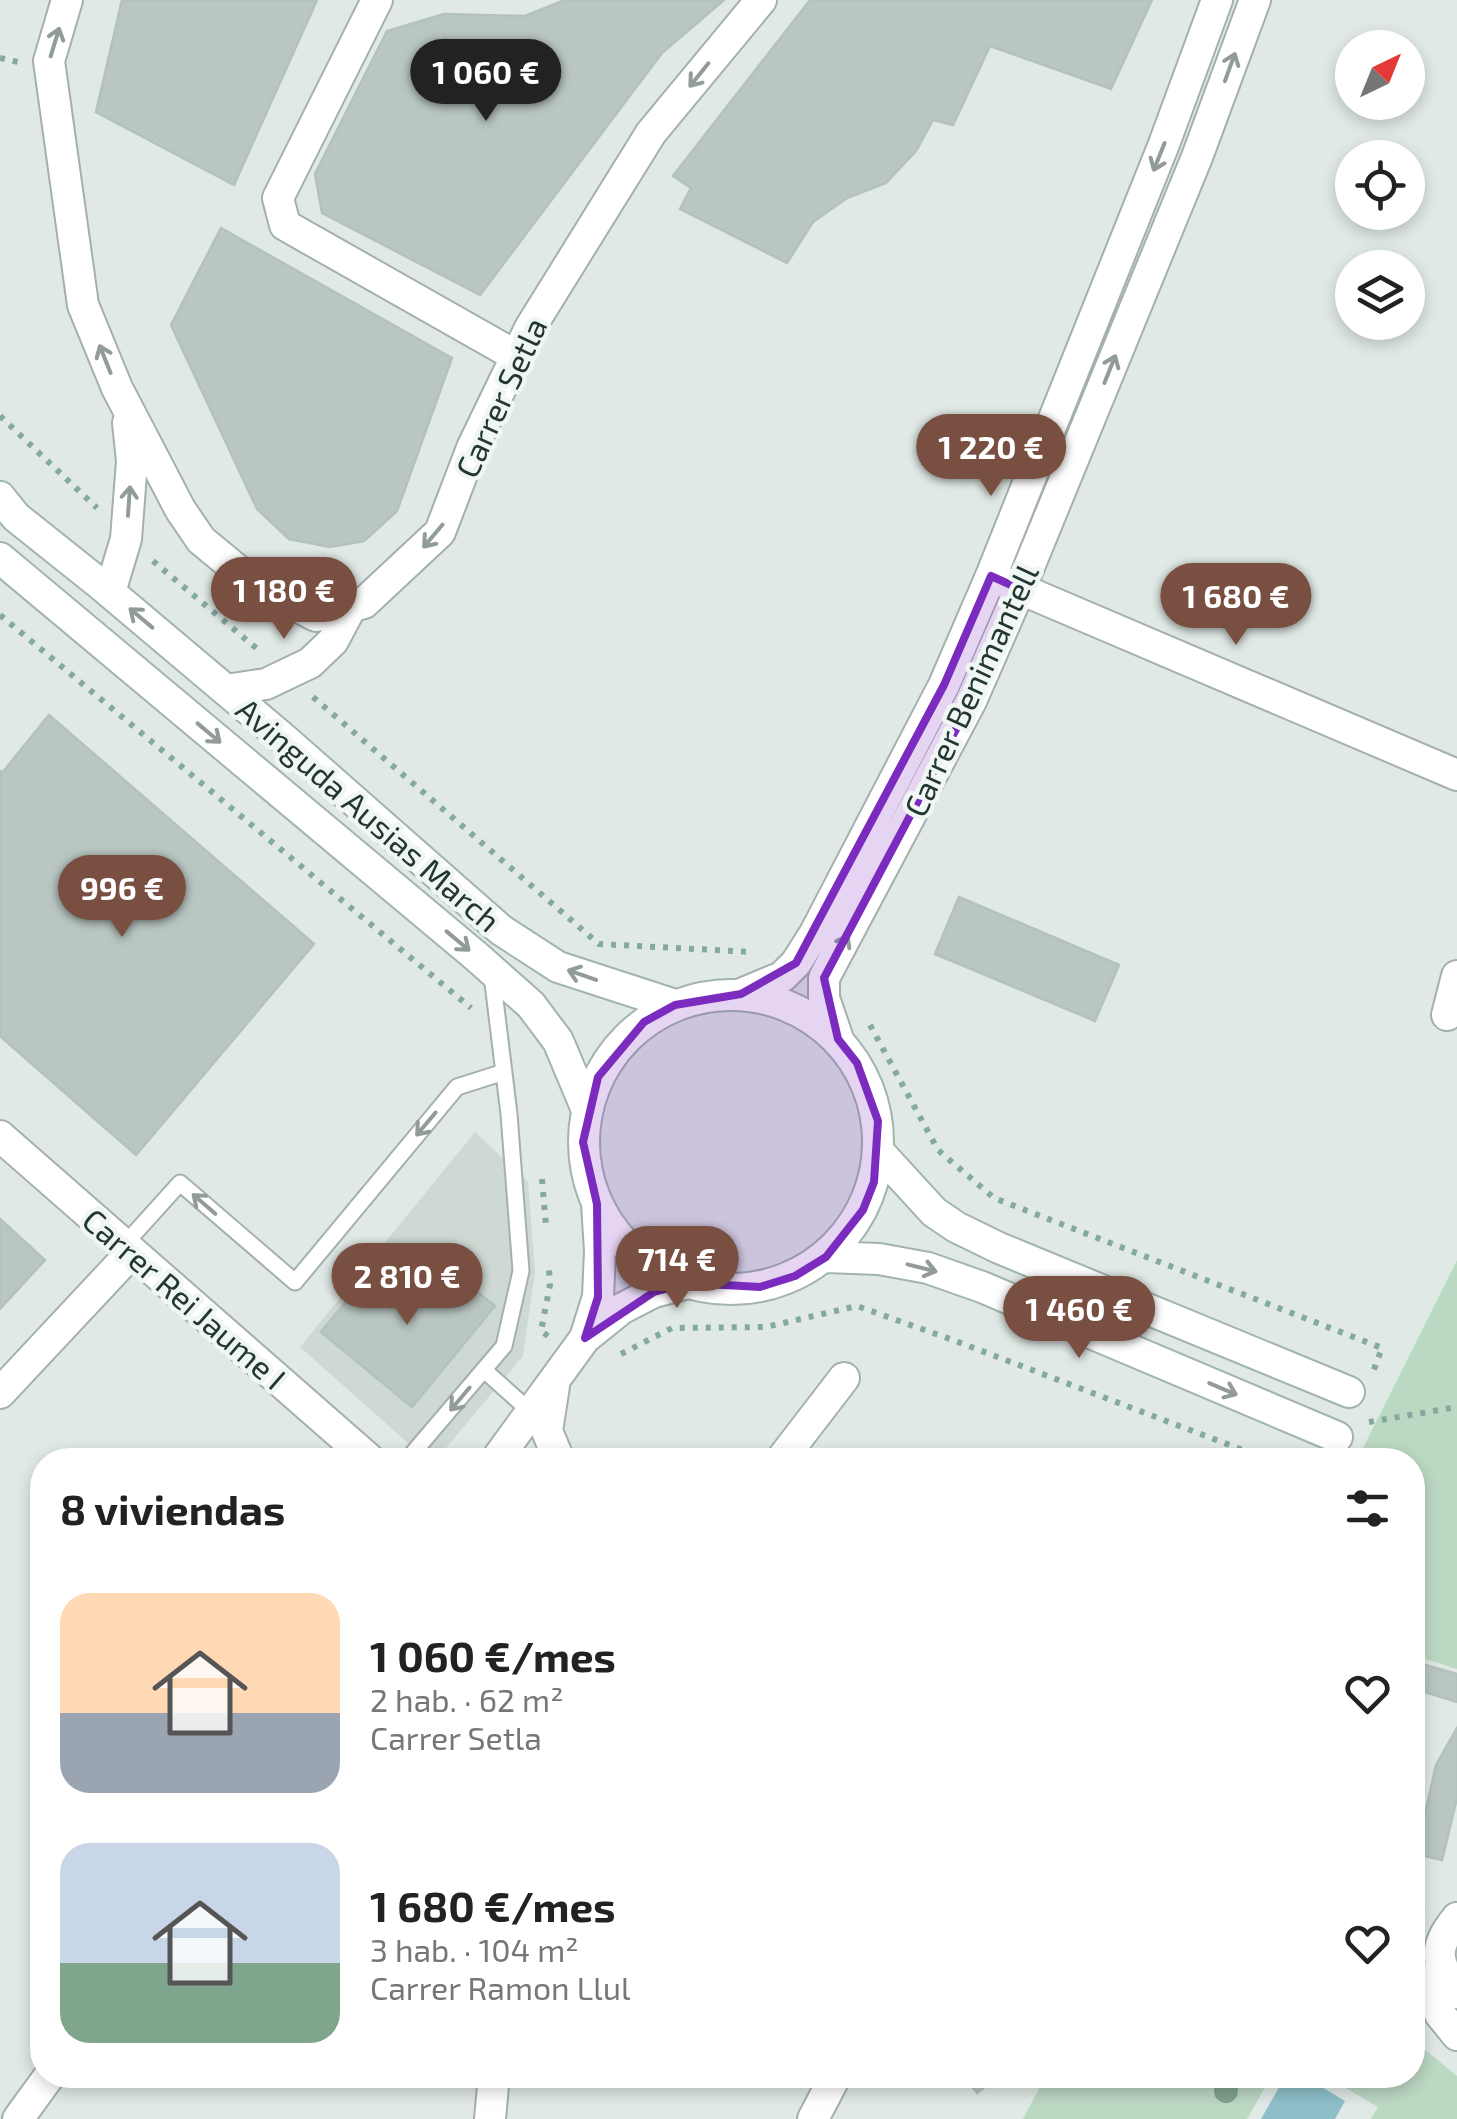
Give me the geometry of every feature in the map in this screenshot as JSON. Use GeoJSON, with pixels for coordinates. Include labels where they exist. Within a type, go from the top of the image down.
{"type":"FeatureCollection","features":[{"type":"Feature","properties":{"kind":"street"},"geometry":{"type":"LineString","coordinates":[[68,0],[49,61],[83,304],[126,408],[201,540],[253,583],[316,616],[351,607]]}},
{"type":"Feature","properties":{"kind":"street"},"geometry":{"type":"LineString","coordinates":[[377,0],[278,198],[285,225],[516,356]]}},
{"type":"Feature","properties":{"kind":"street","name":"Carrer Setla"},"geometry":{"type":"LineString","coordinates":[[351,607],[364,603],[440,532],[472,448],[530,328],[651,133],[761,0]]}},
{"type":"Feature","properties":{"kind":"street","name":"Carrer Benimantell"},"geometry":{"type":"LineString","coordinates":[[741,994],[782,977],[816,933],[944,685],[1164,144],[1217,0]]}},
{"type":"Feature","properties":{"kind":"street","name":"Carrer Benimantell"},"geometry":{"type":"LineString","coordinates":[[838,1039],[824,998],[824,978],[971,700],[1020,589],[1197,156],[1255,0]]}},
{"type":"Feature","properties":{"kind":"street"},"geometry":{"type":"LineString","coordinates":[[110,592],[126,539],[132,461],[126,408]]}},
{"type":"Feature","properties":{"kind":"street","name":"Avinguda Ausias March"},"geometry":{"type":"LineString","coordinates":[[0,497],[16,517],[226,690],[501,930],[558,967],[675,1005]]}},
{"type":"Feature","properties":{"kind":"street","name":"Avinguda Ausias March"},"geometry":{"type":"LineString","coordinates":[[0,558],[531,1005],[558,1041],[586,1110]]}},
{"type":"Feature","properties":{"kind":"street"},"geometry":{"type":"LineString","coordinates":[[991,576],[1457,775]]}},
{"type":"Feature","properties":{"kind":"street"},"geometry":{"type":"LineString","coordinates":[[226,690],[266,684],[310,662],[333,641],[351,607]]}},
{"type":"Feature","properties":{"kind":"street"},"geometry":{"type":"LineString","coordinates":[[1447,1015],[1457,976]]}},
{"type":"Feature","properties":{"kind":"street"},"geometry":{"type":"LineString","coordinates":[[741,994],[776,1001],[809,1017],[838,1039],[857,1063],[870,1091],[878,1121],[879,1152],[864,1210],[826,1257],[795,1276],[760,1287],[724,1290],[688,1283],[650,1266],[620,1239],[597,1204],[586,1174],[586,1110],[598,1076],[618,1046],[644,1022],[675,1005],[708,996],[741,994]]}},
{"type":"Feature","properties":{"kind":"street","name":"Carrer Rei Jaume I"},"geometry":{"type":"LineString","coordinates":[[0,1136],[356,1448]]}},
{"type":"Feature","properties":{"kind":"street"},"geometry":{"type":"LineString","coordinates":[[879,1152],[934,1212],[956,1227],[999,1248],[1359,1388]]}},
{"type":"Feature","properties":{"kind":"street"},"geometry":{"type":"LineString","coordinates":[[554,1448],[548,1431],[571,1356],[598,1297],[597,1204]]}},
{"type":"Feature","properties":{"kind":"street"},"geometry":{"type":"LineString","coordinates":[[0,1393],[128,1248]]}},
{"type":"Feature","properties":{"kind":"street"},"geometry":{"type":"LineString","coordinates":[[826,1257],[880,1259],[928,1268],[1338,1438]]}},
{"type":"Feature","properties":{"kind":"street"},"geometry":{"type":"LineString","coordinates":[[504,1448],[571,1356],[621,1309],[654,1292],[688,1283]]}},
{"type":"Feature","properties":{"kind":"street"},"geometry":{"type":"LineString","coordinates":[[790,1448],[844,1378]]}},
{"type":"Feature","properties":{"kind":"street"},"geometry":{"type":"LineString","coordinates":[[1457,1918],[1442,1937],[1433,1993],[1440,2014],[1457,2035]]}},
{"type":"Feature","properties":{"kind":"street"},"geometry":{"type":"LineString","coordinates":[[1440,1967],[1457,1993]]}},
{"type":"Feature","properties":{"kind":"street"},"geometry":{"type":"LineString","coordinates":[[18,2119],[41,2088]]}},
{"type":"Feature","properties":{"kind":"street"},"geometry":{"type":"LineString","coordinates":[[490,2119],[493,2088]]}},
{"type":"Feature","properties":{"kind":"street"},"geometry":{"type":"LineString","coordinates":[[814,2119],[830,2088]]}},
{"type":"Feature","properties":{"kind":"lane"},"geometry":{"type":"LineString","coordinates":[[416,1448],[504,1346],[521,1271],[509,1114],[491,971]]}},
{"type":"Feature","properties":{"kind":"lane"},"geometry":{"type":"LineString","coordinates":[[128,1248],[180,1183],[295,1282],[457,1086],[504,1072]]}},
{"type":"Feature","properties":{"kind":"lane"},"geometry":{"type":"LineString","coordinates":[[484,1370],[530,1412]]}},
{"type":"Feature","properties":{"kind":"path"},"geometry":{"type":"LineString","coordinates":[[0,416],[126,539],[599,944],[748,951],[796,963]]}},
{"type":"Feature","properties":{"kind":"path"},"geometry":{"type":"LineString","coordinates":[[0,615],[498,1032]]}},
{"type":"Feature","properties":{"kind":"path"},"geometry":{"type":"LineString","coordinates":[[869,1022],[938,1150],[994,1198],[1382,1348],[1359,1388]]}},
{"type":"Feature","properties":{"kind":"path"},"geometry":{"type":"LineString","coordinates":[[542,1175],[546,1230]]}},
{"type":"Feature","properties":{"kind":"path"},"geometry":{"type":"LineString","coordinates":[[548,1267],[550,1285],[541,1331],[591,1369],[672,1328],[766,1327],[857,1306],[1238,1448]]}},
{"type":"Feature","properties":{"kind":"path"},"geometry":{"type":"LineString","coordinates":[[1369,1422],[1457,1407]]}},
{"type":"Feature","properties":{"kind":"highlighted area"},"geometry":{"type":"Polygon","coordinates":[[[991,576],[1020,589],[971,701],[824,978],[838,1039],[857,1063],[878,1121],[874,1182],[863,1210],[826,1257],[795,1276],[760,1287],[688,1283],[654,1292],[585,1338],[598,1297],[597,1204],[583,1142],[598,1077],[644,1022],[675,1005],[741,994],[796,963],[944,685],[991,576]]]}},
{"type":"Feature","properties":{"kind":"shaded area"},"geometry":{"type":"Polygon","coordinates":[[[475,1132],[528,1182],[535,1272],[523,1356],[446,1448],[414,1448],[300,1347],[475,1132]]]}},
{"type":"Feature","properties":{"kind":"green space"},"geometry":{"type":"Polygon","coordinates":[[[1457,1260],[1457,1669],[1425,1659],[1425,1448],[1363,1448],[1457,1260]]]}},
{"type":"Feature","properties":{"kind":"green space"},"geometry":{"type":"Polygon","coordinates":[[[1425,2050],[1457,2076],[1457,2119],[1371,2119],[1378,2107],[1345,2088],[1425,2088],[1425,2050]]]}},
{"type":"Feature","properties":{"kind":"green space"},"geometry":{"type":"Polygon","coordinates":[[[1039,2088],[1265,2088],[1247,2119],[1023,2119],[1039,2088]]]}},
{"type":"Feature","properties":{"kind":"water"},"geometry":{"type":"Polygon","coordinates":[[[1279,2088],[1324,2088],[1345,2101],[1335,2119],[1261,2119],[1279,2088]]]}},
{"type":"Feature","properties":{"kind":"building"},"geometry":{"type":"Polygon","coordinates":[[[122,0],[317,0],[234,185],[96,112],[122,0]]]}},
{"type":"Feature","properties":{"kind":"building"},"geometry":{"type":"Polygon","coordinates":[[[565,0],[724,0],[662,53],[480,295],[322,213],[315,174],[387,31],[444,14],[525,16],[565,0]]]}},
{"type":"Feature","properties":{"kind":"building"},"geometry":{"type":"Polygon","coordinates":[[[810,0],[1152,0],[1111,89],[990,46],[953,125],[933,120],[916,151],[886,183],[847,198],[813,222],[787,263],[680,209],[691,188],[673,176],[810,0]]]}},
{"type":"Feature","properties":{"kind":"building"},"geometry":{"type":"Polygon","coordinates":[[[221,228],[452,358],[397,511],[364,541],[330,547],[289,539],[257,509],[171,325],[221,228]]]}},
{"type":"Feature","properties":{"kind":"building"},"geometry":{"type":"Polygon","coordinates":[[[49,715],[314,944],[136,1155],[0,1036],[0,771],[49,715]]]}},
{"type":"Feature","properties":{"kind":"building"},"geometry":{"type":"Polygon","coordinates":[[[959,897],[1119,965],[1095,1021],[935,954],[959,897]]]}},
{"type":"Feature","properties":{"kind":"building"},"geometry":{"type":"Polygon","coordinates":[[[0,1219],[45,1260],[0,1309],[0,1219]]]}},
{"type":"Feature","properties":{"kind":"building"},"geometry":{"type":"Polygon","coordinates":[[[381,1259],[426,1296],[448,1269],[495,1306],[412,1407],[321,1332],[381,1259]]]}},
{"type":"Feature","properties":{"kind":"building"},"geometry":{"type":"Polygon","coordinates":[[[1425,1665],[1457,1674],[1457,1702],[1425,1692],[1425,1665]]]}},
{"type":"Feature","properties":{"kind":"building"},"geometry":{"type":"Polygon","coordinates":[[[1457,1728],[1457,1798],[1442,1860],[1425,1856],[1425,1814],[1436,1765],[1457,1728]]]}}]}
